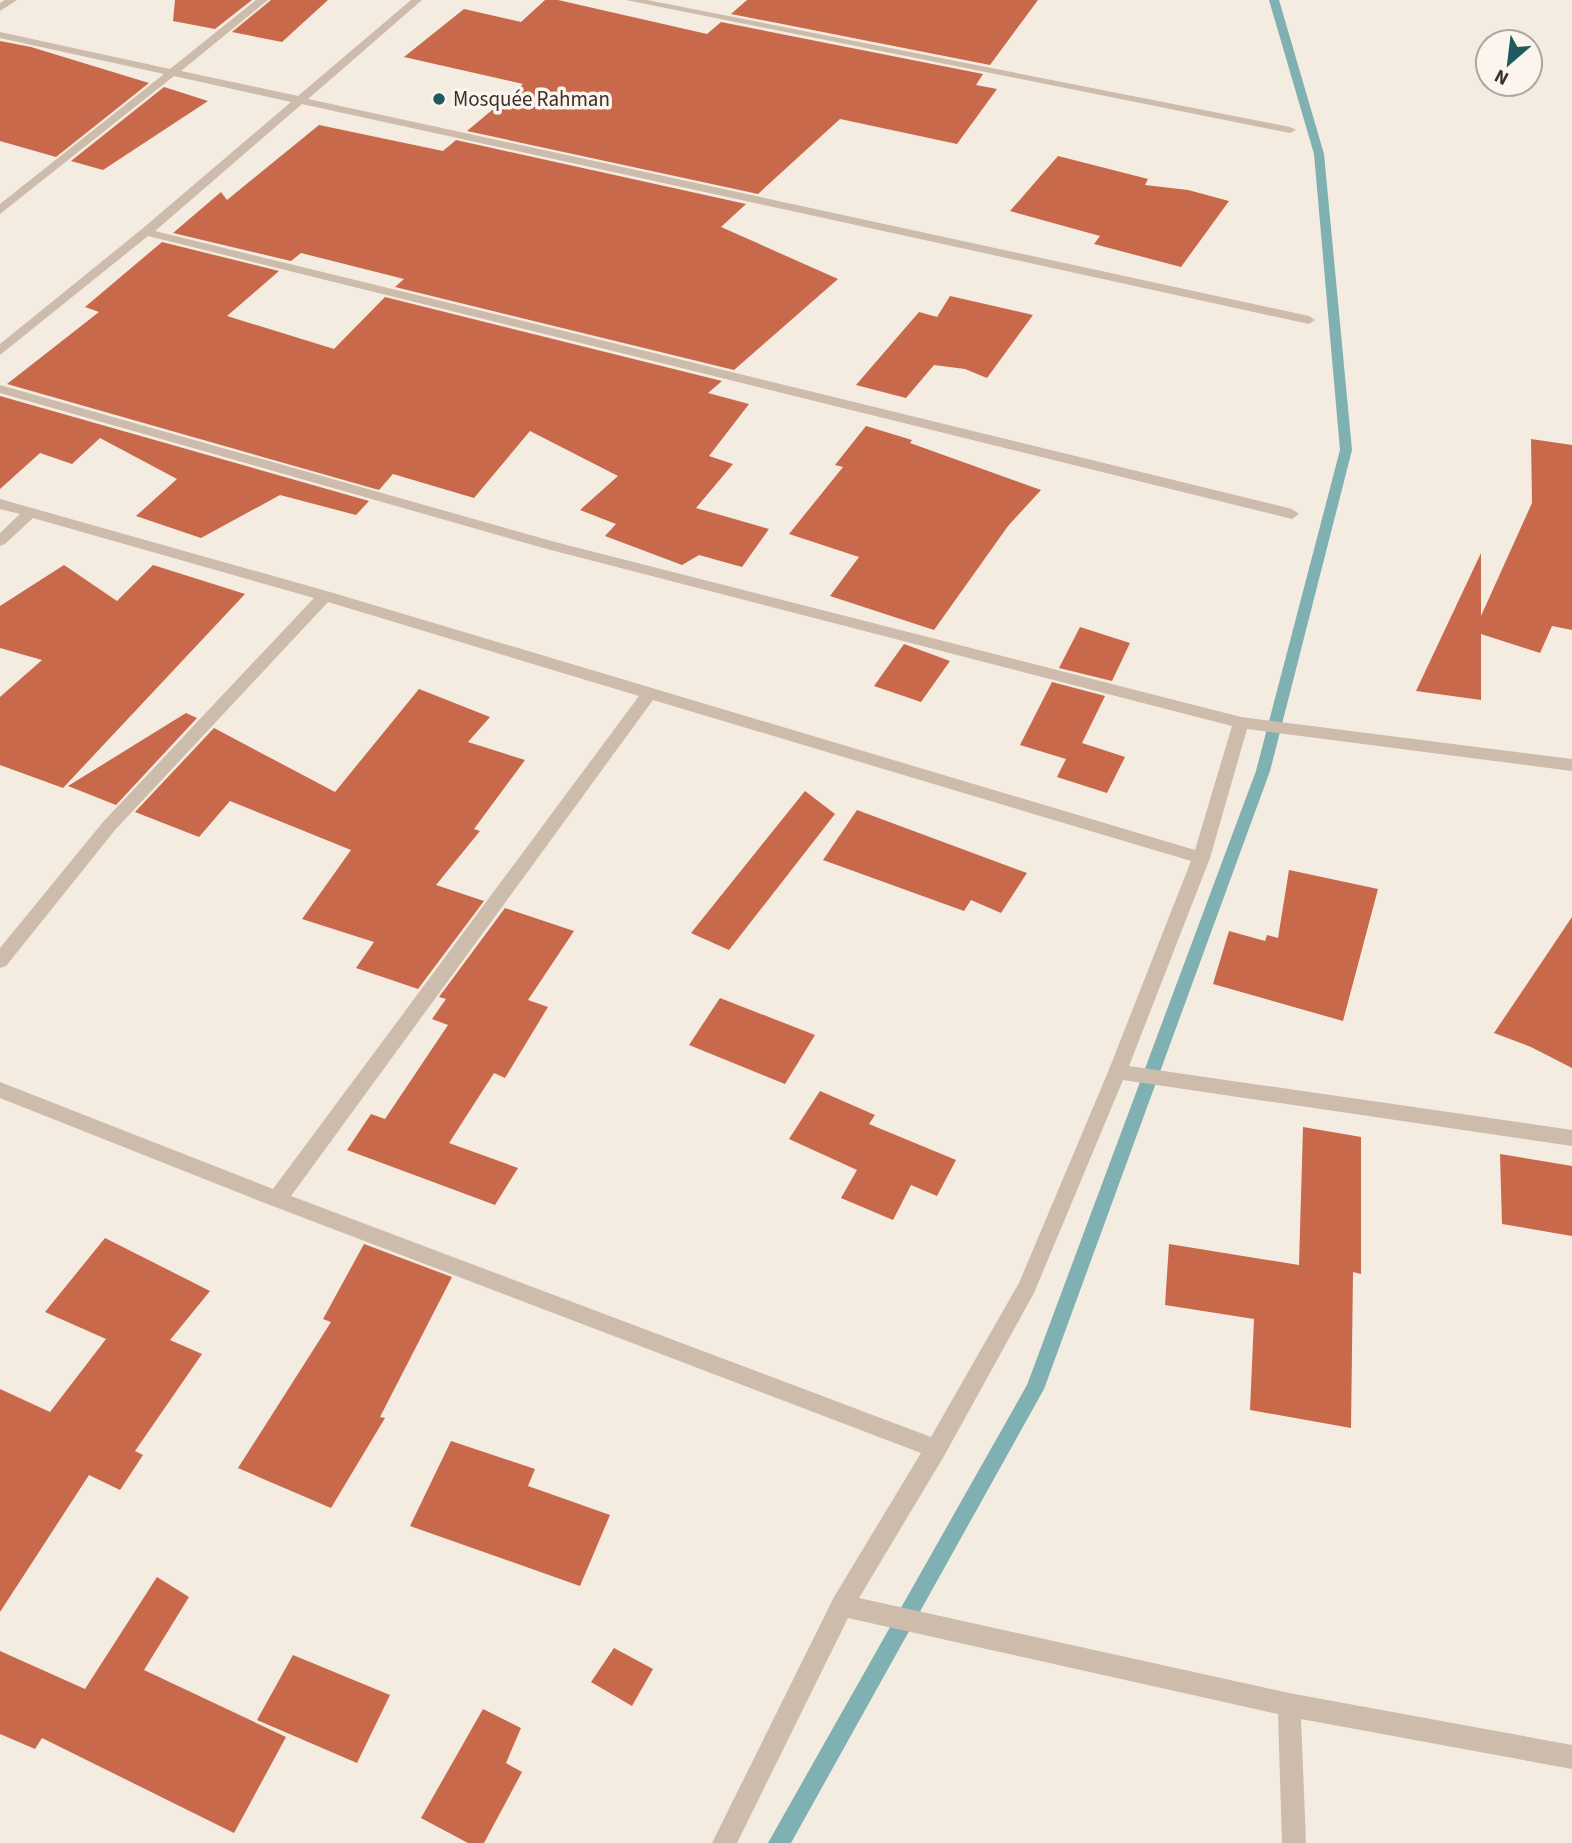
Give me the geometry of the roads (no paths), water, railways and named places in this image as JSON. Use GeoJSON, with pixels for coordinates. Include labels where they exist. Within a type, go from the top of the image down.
{"type":"FeatureCollection","features":[{"type":"Feature","properties":{"kind":"street"},"geometry":{"type":"LineString","coordinates":[[0,8],[12,0]]}},
{"type":"Feature","properties":{"kind":"street"},"geometry":{"type":"LineString","coordinates":[[0,210],[263,0]]}},
{"type":"Feature","properties":{"kind":"street"},"geometry":{"type":"LineString","coordinates":[[0,351],[146,232],[417,0]]}},
{"type":"Feature","properties":{"kind":"street"},"geometry":{"type":"LineString","coordinates":[[631,0],[1290,130]]}},
{"type":"Feature","properties":{"kind":"street"},"geometry":{"type":"LineString","coordinates":[[0,35],[1309,320]]}},
{"type":"Feature","properties":{"kind":"street"},"geometry":{"type":"LineString","coordinates":[[146,232],[1292,514]]}},
{"type":"Feature","properties":{"kind":"street"},"geometry":{"type":"LineString","coordinates":[[0,389],[552,546],[1241,723],[1572,765]]}},
{"type":"Feature","properties":{"kind":"street"},"geometry":{"type":"LineString","coordinates":[[0,504],[325,596],[648,695],[1201,858]]}},
{"type":"Feature","properties":{"kind":"street"},"geometry":{"type":"LineString","coordinates":[[0,541],[30,513]]}},
{"type":"Feature","properties":{"kind":"street"},"geometry":{"type":"LineString","coordinates":[[0,961],[109,826],[325,596]]}},
{"type":"Feature","properties":{"kind":"street"},"geometry":{"type":"LineString","coordinates":[[277,1199],[648,695]]}},
{"type":"Feature","properties":{"kind":"street"},"geometry":{"type":"LineString","coordinates":[[724,1843],[842,1605],[936,1449],[1027,1287],[1117,1072],[1201,858],[1241,723]]}},
{"type":"Feature","properties":{"kind":"street"},"geometry":{"type":"LineString","coordinates":[[1117,1072],[1572,1138]]}},
{"type":"Feature","properties":{"kind":"street"},"geometry":{"type":"LineString","coordinates":[[0,1090],[277,1199],[936,1449]]}},
{"type":"Feature","properties":{"kind":"street"},"geometry":{"type":"LineString","coordinates":[[842,1605],[1289,1706],[1572,1757]]}},
{"type":"Feature","properties":{"kind":"street"},"geometry":{"type":"LineString","coordinates":[[1289,1706],[1294,1843]]}},
{"type":"Feature","properties":{"kind":"waterway"},"geometry":{"type":"LineString","coordinates":[[779,1843],[1035,1389],[1263,771],[1346,450],[1319,154],[1274,0]]}},
{"type":"Feature","properties":{"kind":"place","name":"Mosquée Rahman"},"geometry":{"type":"Point","coordinates":[439,99]}}]}
